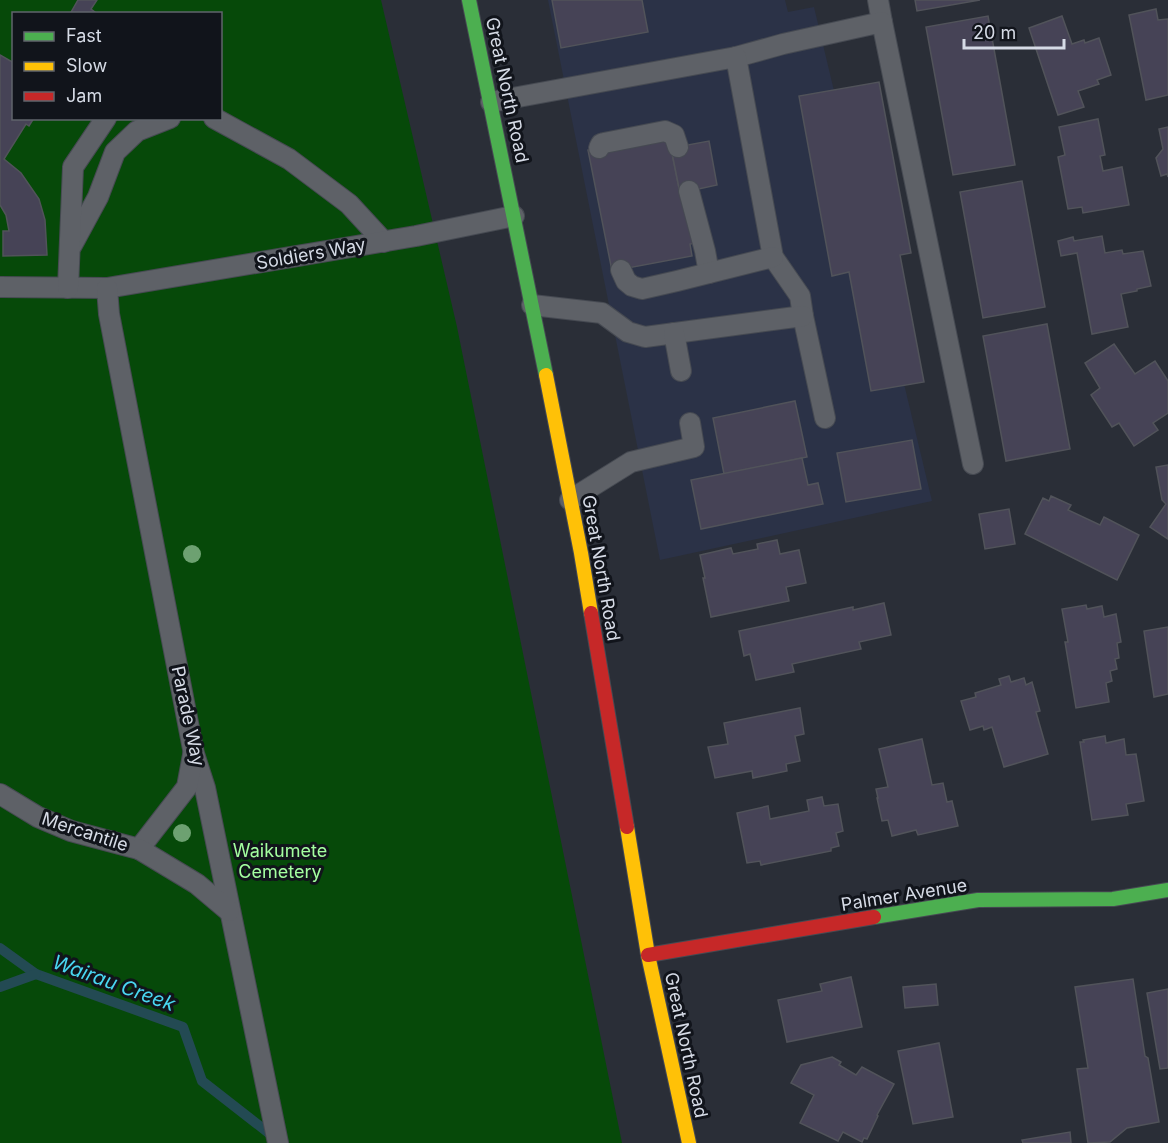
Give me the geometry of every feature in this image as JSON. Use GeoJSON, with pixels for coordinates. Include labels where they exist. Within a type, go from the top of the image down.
{"type":"FeatureCollection","features":[{"type":"Feature","properties":{"kind":"main road","name":"Great North Road"},"geometry":{"type":"LineString","coordinates":[[470,0],[581,553],[648,955],[689,1143]]}},
{"type":"Feature","properties":{"kind":"main road","name":"Palmer Avenue"},"geometry":{"type":"LineString","coordinates":[[648,955],[978,900],[1113,899],[1168,890]]}},
{"type":"Feature","properties":{"kind":"lane"},"geometry":{"type":"LineString","coordinates":[[878,0],[973,464]]}},
{"type":"Feature","properties":{"kind":"lane"},"geometry":{"type":"LineString","coordinates":[[490,102],[736,57],[882,22]]}},
{"type":"Feature","properties":{"kind":"lane"},"geometry":{"type":"LineString","coordinates":[[736,57],[773,256],[800,296],[825,418]]}},
{"type":"Feature","properties":{"kind":"lane"},"geometry":{"type":"LineString","coordinates":[[68,288],[73,167],[105,120]]}},
{"type":"Feature","properties":{"kind":"lane"},"geometry":{"type":"LineString","coordinates":[[69,249],[98,197],[115,152],[137,131],[165,120]]}},
{"type":"Feature","properties":{"kind":"lane"},"geometry":{"type":"LineString","coordinates":[[218,120],[289,159],[349,204],[384,242]]}},
{"type":"Feature","properties":{"kind":"lane"},"geometry":{"type":"LineString","coordinates":[[599,148],[604,143],[665,131],[674,135],[678,147]]}},
{"type":"Feature","properties":{"kind":"lane"},"geometry":{"type":"LineString","coordinates":[[689,191],[709,273]]}},
{"type":"Feature","properties":{"kind":"lane","name":"Soldiers Way"},"geometry":{"type":"LineString","coordinates":[[0,287],[107,288],[384,242],[514,216]]}},
{"type":"Feature","properties":{"kind":"lane"},"geometry":{"type":"LineString","coordinates":[[621,270],[626,281],[642,289],[773,256]]}},
{"type":"Feature","properties":{"kind":"lane","name":"Parade Way"},"geometry":{"type":"LineString","coordinates":[[107,288],[109,314],[194,754],[205,788],[278,1143]]}},
{"type":"Feature","properties":{"kind":"lane"},"geometry":{"type":"LineString","coordinates":[[532,305],[602,313],[628,332],[645,338],[803,316]]}},
{"type":"Feature","properties":{"kind":"lane"},"geometry":{"type":"LineString","coordinates":[[674,333],[681,371]]}},
{"type":"Feature","properties":{"kind":"lane"},"geometry":{"type":"LineString","coordinates":[[570,500],[631,462],[694,447],[690,423]]}},
{"type":"Feature","properties":{"kind":"lane","name":"Mercantile"},"geometry":{"type":"LineString","coordinates":[[139,849],[187,787],[194,754]]}},
{"type":"Feature","properties":{"kind":"lane","name":"Mercantile"},"geometry":{"type":"LineString","coordinates":[[0,794],[38,817],[71,831],[139,849],[197,884],[229,911]]}},
{"type":"Feature","properties":{"kind":"shaded area"},"geometry":{"type":"Polygon","coordinates":[[[548,0],[785,0],[788,12],[814,7],[932,501],[660,560],[548,0]]]}},
{"type":"Feature","properties":{"kind":"green space","name":"Waikumete Cemetery"},"geometry":{"type":"Polygon","coordinates":[[[0,0],[381,0],[457,327],[622,1143],[0,1143],[0,0]]]}},
{"type":"Feature","properties":{"kind":"building"},"geometry":{"type":"Polygon","coordinates":[[[78,0],[97,0],[91,9],[95,12],[71,12],[78,0]]]}},
{"type":"Feature","properties":{"kind":"building"},"geometry":{"type":"Polygon","coordinates":[[[552,0],[642,0],[648,32],[561,48],[552,0]]]}},
{"type":"Feature","properties":{"kind":"building"},"geometry":{"type":"Polygon","coordinates":[[[915,0],[980,0],[917,11],[915,0]]]}},
{"type":"Feature","properties":{"kind":"building"},"geometry":{"type":"Polygon","coordinates":[[[1156,9],[1158,20],[1168,19],[1168,95],[1146,100],[1129,15],[1156,9]]]}},
{"type":"Feature","properties":{"kind":"building"},"geometry":{"type":"Polygon","coordinates":[[[988,16],[1015,165],[953,175],[926,27],[988,16]]]}},
{"type":"Feature","properties":{"kind":"building"},"geometry":{"type":"Polygon","coordinates":[[[1062,16],[1072,44],[1084,40],[1085,43],[1099,38],[1111,75],[1097,80],[1099,84],[1078,91],[1084,107],[1058,115],[1029,28],[1062,16]]]}},
{"type":"Feature","properties":{"kind":"building"},"geometry":{"type":"Polygon","coordinates":[[[0,55],[12,62],[12,120],[33,120],[29,126],[26,124],[4,159],[21,173],[39,199],[45,220],[47,255],[3,256],[3,231],[9,231],[6,215],[0,205],[0,55]]]}},
{"type":"Feature","properties":{"kind":"building"},"geometry":{"type":"Polygon","coordinates":[[[879,82],[911,253],[900,255],[924,382],[871,391],[849,272],[832,276],[799,96],[879,82]]]}},
{"type":"Feature","properties":{"kind":"building"},"geometry":{"type":"Polygon","coordinates":[[[1098,119],[1105,155],[1100,156],[1103,171],[1122,167],[1129,205],[1083,213],[1082,207],[1068,209],[1058,157],[1065,155],[1059,127],[1098,119]]]}},
{"type":"Feature","properties":{"kind":"building"},"geometry":{"type":"Polygon","coordinates":[[[1168,127],[1168,177],[1167,174],[1161,176],[1156,158],[1163,149],[1159,129],[1168,127]]]}},
{"type":"Feature","properties":{"kind":"building"},"geometry":{"type":"Polygon","coordinates":[[[668,134],[680,193],[696,243],[690,244],[692,256],[612,271],[588,150],[668,134]]]}},
{"type":"Feature","properties":{"kind":"building"},"geometry":{"type":"Polygon","coordinates":[[[709,141],[717,185],[680,193],[671,148],[709,141]]]}},
{"type":"Feature","properties":{"kind":"building"},"geometry":{"type":"Polygon","coordinates":[[[1022,181],[1045,307],[983,318],[960,192],[1022,181]]]}},
{"type":"Feature","properties":{"kind":"building"},"geometry":{"type":"Polygon","coordinates":[[[1102,236],[1105,253],[1122,250],[1123,254],[1143,251],[1151,286],[1121,294],[1128,327],[1092,334],[1077,253],[1061,256],[1058,241],[1073,237],[1074,241],[1102,236]]]}},
{"type":"Feature","properties":{"kind":"building"},"geometry":{"type":"Polygon","coordinates":[[[1047,324],[1070,449],[1006,461],[983,336],[1047,324]]]}},
{"type":"Feature","properties":{"kind":"building"},"geometry":{"type":"Polygon","coordinates":[[[1114,344],[1135,374],[1155,361],[1168,381],[1168,413],[1153,423],[1158,430],[1134,446],[1119,423],[1112,427],[1091,395],[1100,388],[1085,363],[1114,344]]]}},
{"type":"Feature","properties":{"kind":"building"},"geometry":{"type":"Polygon","coordinates":[[[795,401],[807,457],[724,474],[713,418],[795,401]]]}},
{"type":"Feature","properties":{"kind":"building"},"geometry":{"type":"Polygon","coordinates":[[[912,440],[921,489],[846,502],[837,453],[912,440]]]}},
{"type":"Feature","properties":{"kind":"building"},"geometry":{"type":"Polygon","coordinates":[[[802,458],[808,485],[818,483],[823,504],[701,529],[691,480],[802,458]]]}},
{"type":"Feature","properties":{"kind":"building"},"geometry":{"type":"Polygon","coordinates":[[[1168,465],[1168,539],[1150,527],[1166,504],[1162,500],[1156,467],[1168,465]]]}},
{"type":"Feature","properties":{"kind":"building"},"geometry":{"type":"Polygon","coordinates":[[[1051,496],[1071,505],[1068,510],[1100,525],[1104,517],[1139,535],[1117,580],[1025,534],[1043,498],[1049,501],[1051,496]]]}},
{"type":"Feature","properties":{"kind":"building"},"geometry":{"type":"Polygon","coordinates":[[[1009,509],[1015,544],[985,549],[979,514],[1009,509]]]}},
{"type":"Feature","properties":{"kind":"building"},"geometry":{"type":"Polygon","coordinates":[[[777,540],[780,554],[799,550],[806,583],[786,587],[789,601],[711,617],[700,555],[731,548],[733,554],[758,549],[757,544],[777,540]]]}},
{"type":"Feature","properties":{"kind":"building"},"geometry":{"type":"Polygon","coordinates":[[[884,603],[891,635],[859,642],[861,649],[792,664],[794,672],[756,680],[750,654],[744,656],[739,631],[853,607],[853,610],[884,603]]]}},
{"type":"Feature","properties":{"kind":"building"},"geometry":{"type":"Polygon","coordinates":[[[1086,605],[1087,609],[1102,606],[1104,617],[1116,614],[1121,642],[1117,643],[1119,658],[1115,659],[1117,669],[1110,671],[1112,681],[1106,683],[1109,702],[1076,708],[1062,609],[1086,605]]]}},
{"type":"Feature","properties":{"kind":"building"},"geometry":{"type":"Polygon","coordinates":[[[1168,627],[1168,694],[1154,697],[1144,631],[1168,627]]]}},
{"type":"Feature","properties":{"kind":"building"},"geometry":{"type":"Polygon","coordinates":[[[1009,676],[1011,682],[1024,678],[1026,685],[1032,682],[1040,711],[1036,712],[1048,754],[1004,767],[992,727],[984,730],[983,726],[970,730],[961,701],[976,697],[975,693],[1001,685],[999,679],[1009,676]]]}},
{"type":"Feature","properties":{"kind":"building"},"geometry":{"type":"Polygon","coordinates":[[[800,708],[804,734],[795,736],[800,761],[786,764],[787,771],[753,778],[752,771],[715,778],[708,747],[728,744],[724,723],[800,708]]]}},
{"type":"Feature","properties":{"kind":"building"},"geometry":{"type":"Polygon","coordinates":[[[1105,736],[1106,743],[1124,739],[1126,755],[1136,754],[1144,801],[1126,804],[1128,815],[1092,820],[1080,742],[1105,736]]]}},
{"type":"Feature","properties":{"kind":"building"},"geometry":{"type":"Polygon","coordinates":[[[922,739],[932,785],[943,783],[947,802],[952,801],[958,826],[918,835],[916,830],[892,836],[888,820],[882,821],[877,798],[876,789],[888,787],[879,749],[922,739]]]}},
{"type":"Feature","properties":{"kind":"building"},"geometry":{"type":"Polygon","coordinates":[[[822,797],[824,806],[838,804],[843,831],[836,833],[839,846],[831,848],[831,851],[761,865],[760,861],[747,863],[737,813],[768,806],[770,819],[809,811],[807,800],[822,797]]]}},
{"type":"Feature","properties":{"kind":"building"},"geometry":{"type":"Polygon","coordinates":[[[851,977],[862,1027],[787,1042],[778,1000],[822,991],[820,984],[851,977]]]}},
{"type":"Feature","properties":{"kind":"building"},"geometry":{"type":"Polygon","coordinates":[[[1133,979],[1145,1056],[1148,1058],[1159,1122],[1127,1128],[1110,1142],[1088,1143],[1077,1069],[1088,1068],[1075,987],[1133,979]]]}},
{"type":"Feature","properties":{"kind":"building"},"geometry":{"type":"Polygon","coordinates":[[[936,984],[938,1005],[905,1008],[903,987],[936,984]]]}},
{"type":"Feature","properties":{"kind":"building"},"geometry":{"type":"Polygon","coordinates":[[[1168,989],[1168,1068],[1160,1069],[1147,993],[1168,989]]]}},
{"type":"Feature","properties":{"kind":"building"},"geometry":{"type":"Polygon","coordinates":[[[939,1043],[953,1117],[913,1124],[898,1051],[939,1043]]]}},
{"type":"Feature","properties":{"kind":"building"},"geometry":{"type":"Polygon","coordinates":[[[832,1057],[841,1062],[839,1065],[856,1075],[862,1067],[894,1084],[867,1139],[864,1138],[862,1142],[843,1132],[838,1141],[800,1123],[814,1095],[791,1083],[801,1065],[832,1057]]]}},
{"type":"Feature","properties":{"kind":"building"},"geometry":{"type":"Polygon","coordinates":[[[1070,1132],[1071,1143],[1023,1143],[1022,1140],[1070,1132]]]}},
{"type":"Feature","properties":{"kind":"waterway","name":"Wairau Creek"},"geometry":{"type":"LineString","coordinates":[[0,948],[36,974],[183,1027],[202,1081],[270,1134]]}},
{"type":"Feature","properties":{"kind":"waterway","name":"Wairau Creek"},"geometry":{"type":"LineString","coordinates":[[0,987],[36,974]]}},
{"type":"Feature","properties":{"kind":"traffic: fast"},"geometry":{"type":"LineString","coordinates":[[469,0],[546,375]]}},
{"type":"Feature","properties":{"kind":"traffic: fast"},"geometry":{"type":"LineString","coordinates":[[874,917],[978,900],[1113,899],[1168,890]]}},
{"type":"Feature","properties":{"kind":"traffic: slow"},"geometry":{"type":"LineString","coordinates":[[546,375],[591,613]]}},
{"type":"Feature","properties":{"kind":"traffic: slow"},"geometry":{"type":"LineString","coordinates":[[627,827],[648,955],[689,1143]]}},
{"type":"Feature","properties":{"kind":"traffic: jam"},"geometry":{"type":"LineString","coordinates":[[591,613],[627,827]]}},
{"type":"Feature","properties":{"kind":"traffic: jam"},"geometry":{"type":"LineString","coordinates":[[648,955],[874,917]]}}]}
